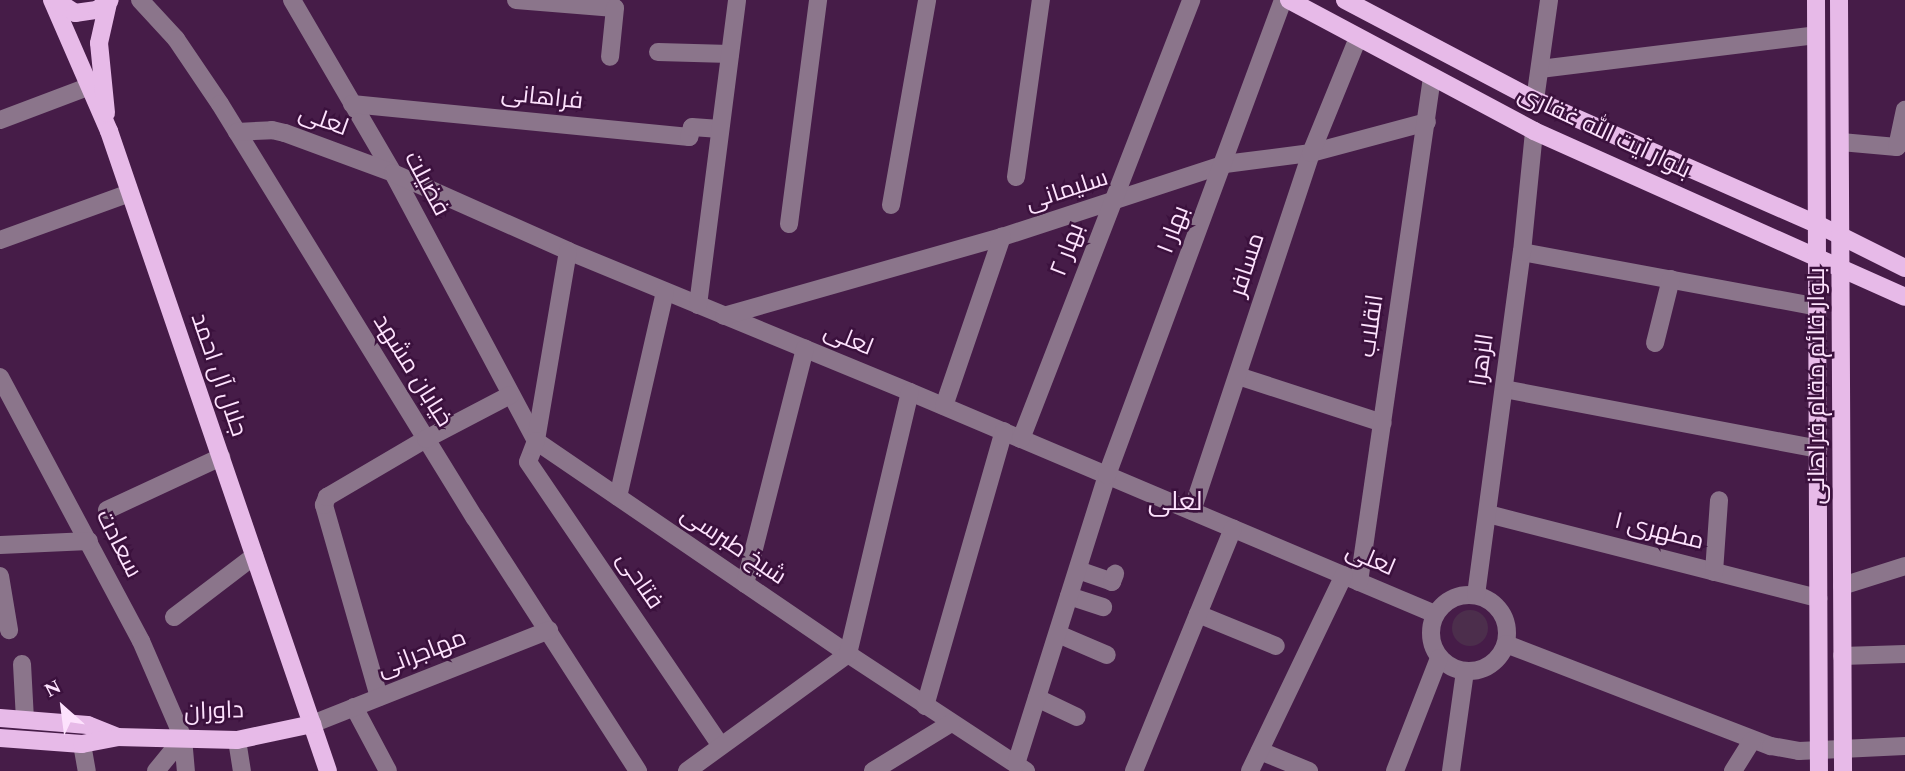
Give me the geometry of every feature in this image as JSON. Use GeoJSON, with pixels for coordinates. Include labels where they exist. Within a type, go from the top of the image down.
{"type":"FeatureCollection","features":[{"type":"Feature","properties":{"kind":"main road"},"geometry":{"type":"LineString","coordinates":[[53,0],[75,13],[97,10],[109,2]]}},
{"type":"Feature","properties":{"kind":"main road","name":"جلال آل احمد"},"geometry":{"type":"LineString","coordinates":[[53,0],[108,131],[328,771]]}},
{"type":"Feature","properties":{"kind":"main road","name":"بلوار آیت الله غفاری"},"geometry":{"type":"LineString","coordinates":[[1289,0],[1534,131],[1905,297]]}},
{"type":"Feature","properties":{"kind":"main road","name":"بلوار آیت الله غفاری"},"geometry":{"type":"LineString","coordinates":[[1345,0],[1535,100],[1819,225],[1905,268]]}},
{"type":"Feature","properties":{"kind":"main road","name":"بلوار قائم مقام فراهانی"},"geometry":{"type":"LineString","coordinates":[[1816,0],[1819,225],[1819,771]]}},
{"type":"Feature","properties":{"kind":"main road","name":"بلوار قائم مقام فراهانی"},"geometry":{"type":"LineString","coordinates":[[1839,0],[1843,771]]}},
{"type":"Feature","properties":{"kind":"main road"},"geometry":{"type":"LineString","coordinates":[[108,131],[99,43],[109,2]]}},
{"type":"Feature","properties":{"kind":"main road","name":"داوران"},"geometry":{"type":"LineString","coordinates":[[0,718],[88,725],[117,737]]}},
{"type":"Feature","properties":{"kind":"main road","name":"داوران"},"geometry":{"type":"LineString","coordinates":[[0,738],[82,744],[117,737],[237,740],[312,723]]}},
{"type":"Feature","properties":{"kind":"street","name":"خیابان مشهد"},"geometry":{"type":"LineString","coordinates":[[140,0],[176,39],[237,132],[426,439],[638,771]]}},
{"type":"Feature","properties":{"kind":"street","name":"فضیلت"},"geometry":{"type":"LineString","coordinates":[[292,0],[393,173],[510,395]]}},
{"type":"Feature","properties":{"kind":"street"},"geometry":{"type":"LineString","coordinates":[[516,0],[615,8],[610,57]]}},
{"type":"Feature","properties":{"kind":"street"},"geometry":{"type":"LineString","coordinates":[[698,305],[737,0]]}},
{"type":"Feature","properties":{"kind":"street"},"geometry":{"type":"LineString","coordinates":[[789,224],[818,0]]}},
{"type":"Feature","properties":{"kind":"street"},"geometry":{"type":"LineString","coordinates":[[891,205],[927,0]]}},
{"type":"Feature","properties":{"kind":"street"},"geometry":{"type":"LineString","coordinates":[[1016,177],[1041,0]]}},
{"type":"Feature","properties":{"kind":"street","name":"بهار ۲"},"geometry":{"type":"LineString","coordinates":[[1021,439],[1191,0]]}},
{"type":"Feature","properties":{"kind":"street","name":"بهار ۱"},"geometry":{"type":"LineString","coordinates":[[1021,768],[1037,698],[1107,475],[1283,0]]}},
{"type":"Feature","properties":{"kind":"street"},"geometry":{"type":"LineString","coordinates":[[1535,100],[1549,0]]}},
{"type":"Feature","properties":{"kind":"street"},"geometry":{"type":"LineString","coordinates":[[1540,69],[1816,35]]}},
{"type":"Feature","properties":{"kind":"street","name":"مسافر"},"geometry":{"type":"LineString","coordinates":[[1192,511],[1311,153],[1358,38]]}},
{"type":"Feature","properties":{"kind":"street"},"geometry":{"type":"LineString","coordinates":[[658,52],[730,54]]}},
{"type":"Feature","properties":{"kind":"street","name":"انقلاب"},"geometry":{"type":"LineString","coordinates":[[1250,771],[1351,578],[1382,423],[1432,77]]}},
{"type":"Feature","properties":{"kind":"street"},"geometry":{"type":"LineString","coordinates":[[0,120],[88,87]]}},
{"type":"Feature","properties":{"kind":"street","name":"فراهانی"},"geometry":{"type":"LineString","coordinates":[[352,104],[689,137],[692,127],[720,129]]}},
{"type":"Feature","properties":{"kind":"street"},"geometry":{"type":"LineString","coordinates":[[1840,142],[1898,147],[1905,110]]}},
{"type":"Feature","properties":{"kind":"street","name":"سلیمانی"},"geometry":{"type":"LineString","coordinates":[[724,316],[1002,237],[1224,164],[1311,153],[1427,122]]}},
{"type":"Feature","properties":{"kind":"street","name":"لعلی"},"geometry":{"type":"LineString","coordinates":[[237,132],[272,130],[285,133],[393,173],[568,251],[1004,431],[1435,614]]}},
{"type":"Feature","properties":{"kind":"street","name":"الزهرا"},"geometry":{"type":"LineString","coordinates":[[1476,595],[1522,252],[1534,131]]}},
{"type":"Feature","properties":{"kind":"street"},"geometry":{"type":"LineString","coordinates":[[0,240],[130,193]]}},
{"type":"Feature","properties":{"kind":"street"},"geometry":{"type":"LineString","coordinates":[[944,406],[1002,237]]}},
{"type":"Feature","properties":{"kind":"street"},"geometry":{"type":"LineString","coordinates":[[536,440],[568,251]]}},
{"type":"Feature","properties":{"kind":"street"},"geometry":{"type":"LineString","coordinates":[[1522,252],[1818,307]]}},
{"type":"Feature","properties":{"kind":"street"},"geometry":{"type":"LineString","coordinates":[[1655,343],[1671,279]]}},
{"type":"Feature","properties":{"kind":"street"},"geometry":{"type":"LineString","coordinates":[[618,497],[665,292]]}},
{"type":"Feature","properties":{"kind":"street"},"geometry":{"type":"LineString","coordinates":[[745,584],[806,349]]}},
{"type":"Feature","properties":{"kind":"street"},"geometry":{"type":"LineString","coordinates":[[1238,376],[1382,423]]}},
{"type":"Feature","properties":{"kind":"street","name":"سعادت"},"geometry":{"type":"LineString","coordinates":[[0,377],[6,398],[89,541],[141,641],[183,738],[186,771]]}},
{"type":"Feature","properties":{"kind":"street"},"geometry":{"type":"LineString","coordinates":[[1504,389],[1818,449]]}},
{"type":"Feature","properties":{"kind":"street"},"geometry":{"type":"LineString","coordinates":[[687,771],[848,654],[910,392]]}},
{"type":"Feature","properties":{"kind":"street"},"geometry":{"type":"LineString","coordinates":[[379,697],[324,505],[327,497],[426,439],[510,395]]}},
{"type":"Feature","properties":{"kind":"street","name":"شیخ طبرسی"},"geometry":{"type":"LineString","coordinates":[[510,395],[536,440],[848,654],[1021,768]]}},
{"type":"Feature","properties":{"kind":"street"},"geometry":{"type":"LineString","coordinates":[[925,706],[1004,431]]}},
{"type":"Feature","properties":{"kind":"street","name":"فتاحی"},"geometry":{"type":"LineString","coordinates":[[536,440],[528,462],[721,746]]}},
{"type":"Feature","properties":{"kind":"street"},"geometry":{"type":"LineString","coordinates":[[107,510],[220,457]]}},
{"type":"Feature","properties":{"kind":"street"},"geometry":{"type":"LineString","coordinates":[[1714,572],[1719,500]]}},
{"type":"Feature","properties":{"kind":"street","name":"مطهری ۱"},"geometry":{"type":"LineString","coordinates":[[1488,514],[1818,598]]}},
{"type":"Feature","properties":{"kind":"street"},"geometry":{"type":"LineString","coordinates":[[1134,771],[1233,528]]}},
{"type":"Feature","properties":{"kind":"street"},"geometry":{"type":"LineString","coordinates":[[0,545],[89,541]]}},
{"type":"Feature","properties":{"kind":"street"},"geometry":{"type":"LineString","coordinates":[[174,617],[254,556]]}},
{"type":"Feature","properties":{"kind":"street"},"geometry":{"type":"LineString","coordinates":[[1842,586],[1905,566]]}},
{"type":"Feature","properties":{"kind":"street"},"geometry":{"type":"LineString","coordinates":[[1078,570],[1112,582],[1115,574]]}},
{"type":"Feature","properties":{"kind":"street"},"geometry":{"type":"LineString","coordinates":[[0,576],[9,630]]}},
{"type":"Feature","properties":{"kind":"street"},"geometry":{"type":"LineString","coordinates":[[1466,594],[1476,595],[1495,604],[1502,613],[1506,622],[1506,644],[1499,657],[1487,667],[1465,671],[1451,667],[1439,658],[1430,637],[1435,614],[1448,600],[1466,594]]}},
{"type":"Feature","properties":{"kind":"street"},"geometry":{"type":"LineString","coordinates":[[1069,596],[1103,607]]}},
{"type":"Feature","properties":{"kind":"street"},"geometry":{"type":"LineString","coordinates":[[1198,614],[1276,646]]}},
{"type":"Feature","properties":{"kind":"street","name":"مهاجرانی"},"geometry":{"type":"LineString","coordinates":[[312,723],[550,630]]}},
{"type":"Feature","properties":{"kind":"street"},"geometry":{"type":"LineString","coordinates":[[1058,634],[1107,655]]}},
{"type":"Feature","properties":{"kind":"street"},"geometry":{"type":"LineString","coordinates":[[1506,644],[1752,740],[1790,750],[1905,746]]}},
{"type":"Feature","properties":{"kind":"street"},"geometry":{"type":"LineString","coordinates":[[1842,656],[1905,654]]}},
{"type":"Feature","properties":{"kind":"street"},"geometry":{"type":"LineString","coordinates":[[1395,771],[1439,658]]}},
{"type":"Feature","properties":{"kind":"street"},"geometry":{"type":"LineString","coordinates":[[22,664],[25,720]]}},
{"type":"Feature","properties":{"kind":"street"},"geometry":{"type":"LineString","coordinates":[[1451,771],[1465,671]]}},
{"type":"Feature","properties":{"kind":"street"},"geometry":{"type":"LineString","coordinates":[[1037,698],[1077,717]]}},
{"type":"Feature","properties":{"kind":"street"},"geometry":{"type":"LineString","coordinates":[[354,707],[388,771]]}},
{"type":"Feature","properties":{"kind":"street"},"geometry":{"type":"LineString","coordinates":[[873,771],[951,723]]}},
{"type":"Feature","properties":{"kind":"street"},"geometry":{"type":"LineString","coordinates":[[156,771],[183,738]]}},
{"type":"Feature","properties":{"kind":"street"},"geometry":{"type":"LineString","coordinates":[[237,740],[242,771]]}},
{"type":"Feature","properties":{"kind":"street"},"geometry":{"type":"LineString","coordinates":[[1733,771],[1752,740]]}},
{"type":"Feature","properties":{"kind":"street"},"geometry":{"type":"LineString","coordinates":[[82,744],[87,771]]}},
{"type":"Feature","properties":{"kind":"street"},"geometry":{"type":"LineString","coordinates":[[1259,751],[1309,771]]}},
{"type":"Feature","properties":{"kind":"shaded area"},"geometry":{"type":"Polygon","coordinates":[[[1470,610],[1483,615],[1488,628],[1483,641],[1470,646],[1457,641],[1452,628],[1457,615],[1470,610]]]}},
{"type":"Feature","properties":{"kind":"district","name":"لعلی"},"geometry":{"type":"Point","coordinates":[1175,503]}}]}
